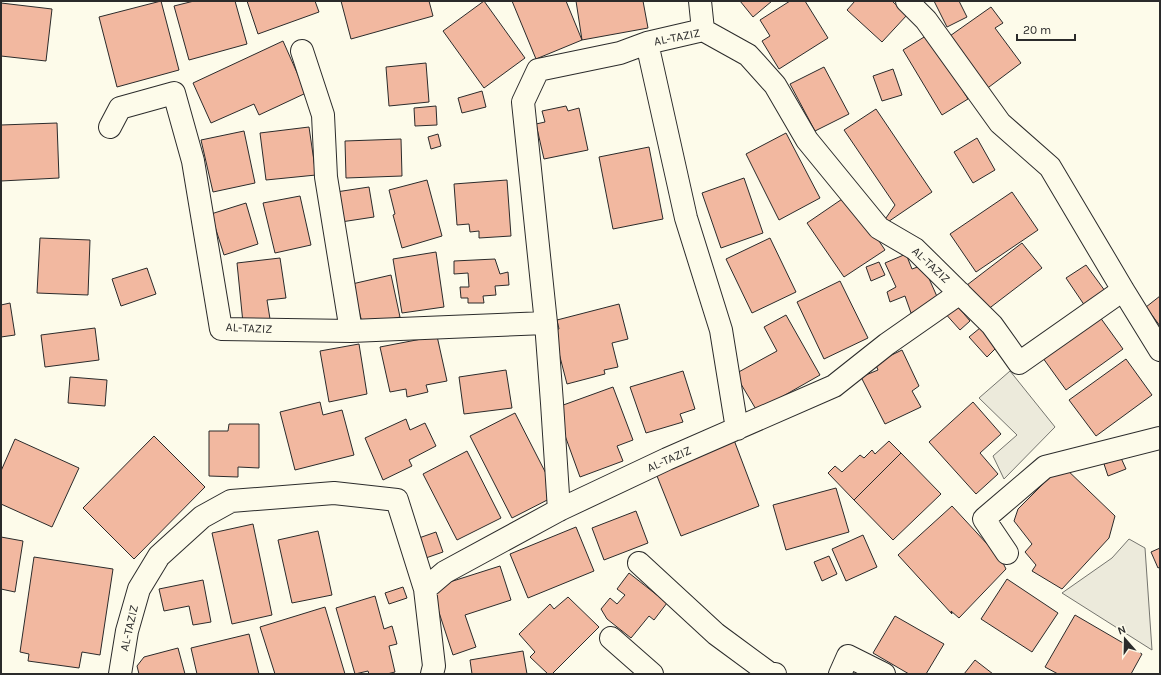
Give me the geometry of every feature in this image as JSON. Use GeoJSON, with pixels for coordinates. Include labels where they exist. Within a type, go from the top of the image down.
{"type":"FeatureCollection","features":[{"type":"Feature","properties":{"kind":"street"},"geometry":{"type":"LineString","coordinates":[[700,1],[703,30]]}},
{"type":"Feature","properties":{"kind":"street"},"geometry":{"type":"LineString","coordinates":[[907,1],[926,20],[1000,123],[1050,167],[1160,350]]}},
{"type":"Feature","properties":{"kind":"street","name":"AL-TAZIZ"},"geometry":{"type":"LineString","coordinates":[[559,510],[546,323],[523,102],[538,70],[620,53],[646,43],[703,30],[748,55],[775,85],[807,140],[879,228],[915,249],[992,325],[1019,363],[1123,290]]}},
{"type":"Feature","properties":{"kind":"street"},"geometry":{"type":"LineString","coordinates":[[646,43],[686,218],[721,330],[737,429]]}},
{"type":"Feature","properties":{"kind":"street"},"geometry":{"type":"LineString","coordinates":[[302,51],[323,116],[326,177],[351,332]]}},
{"type":"Feature","properties":{"kind":"street","name":"AL-TAZIZ"},"geometry":{"type":"LineString","coordinates":[[110,127],[120,108],[174,93],[193,161],[221,329],[351,332],[546,323]]}},
{"type":"Feature","properties":{"kind":"street","name":"AL-TAZIZ"},"geometry":{"type":"LineString","coordinates":[[425,589],[445,572],[559,510],[667,459],[834,386],[887,344],[960,293]]}},
{"type":"Feature","properties":{"kind":"street"},"geometry":{"type":"LineString","coordinates":[[1007,553],[984,519],[1045,467],[1160,438]]}},
{"type":"Feature","properties":{"kind":"street","name":"AL-TAZIZ"},"geometry":{"type":"LineString","coordinates":[[120,674],[128,630],[139,589],[159,556],[202,518],[231,501],[334,492],[397,500],[425,589],[434,666],[432,674]]}},
{"type":"Feature","properties":{"kind":"street"},"geometry":{"type":"LineString","coordinates":[[639,563],[716,634],[769,673],[775,674]]}},
{"type":"Feature","properties":{"kind":"street"},"geometry":{"type":"LineString","coordinates":[[611,638],[652,674]]}},
{"type":"Feature","properties":{"kind":"street"},"geometry":{"type":"LineString","coordinates":[[840,674],[848,656],[884,674]]}},
{"type":"Feature","properties":{"kind":"shaded area"},"geometry":{"type":"Polygon","coordinates":[[[1010,371],[1055,427],[1004,479],[993,456],[1017,435],[979,398],[1010,371]]]}},
{"type":"Feature","properties":{"kind":"shaded area"},"geometry":{"type":"Polygon","coordinates":[[[1129,539],[1145,548],[1152,650],[1062,593],[1112,558],[1129,539]]]}},
{"type":"Feature","properties":{"kind":"building"},"geometry":{"type":"Polygon","coordinates":[[[161,1],[179,70],[117,87],[99,17],[161,1]]]}},
{"type":"Feature","properties":{"kind":"building"},"geometry":{"type":"Polygon","coordinates":[[[194,1],[235,1],[247,44],[189,60],[174,6],[194,1]]]}},
{"type":"Feature","properties":{"kind":"building"},"geometry":{"type":"Polygon","coordinates":[[[247,1],[315,1],[319,12],[258,34],[247,1]]]}},
{"type":"Feature","properties":{"kind":"building"},"geometry":{"type":"Polygon","coordinates":[[[341,1],[429,1],[433,16],[351,39],[341,1]]]}},
{"type":"Feature","properties":{"kind":"building"},"geometry":{"type":"Polygon","coordinates":[[[484,1],[525,58],[484,88],[443,31],[484,1]]]}},
{"type":"Feature","properties":{"kind":"building"},"geometry":{"type":"Polygon","coordinates":[[[512,1],[566,1],[582,40],[536,59],[512,1]]]}},
{"type":"Feature","properties":{"kind":"building"},"geometry":{"type":"Polygon","coordinates":[[[576,1],[643,1],[648,28],[582,40],[576,1]]]}},
{"type":"Feature","properties":{"kind":"building"},"geometry":{"type":"Polygon","coordinates":[[[740,1],[772,1],[753,17],[740,1]]]}},
{"type":"Feature","properties":{"kind":"building"},"geometry":{"type":"Polygon","coordinates":[[[790,1],[805,1],[828,38],[779,69],[762,41],[770,36],[760,20],[790,1]]]}},
{"type":"Feature","properties":{"kind":"building"},"geometry":{"type":"Polygon","coordinates":[[[855,1],[892,1],[907,15],[882,42],[847,10],[855,1]]]}},
{"type":"Feature","properties":{"kind":"building"},"geometry":{"type":"Polygon","coordinates":[[[934,1],[959,1],[967,17],[947,27],[934,1]]]}},
{"type":"Feature","properties":{"kind":"building"},"geometry":{"type":"Polygon","coordinates":[[[1,3],[52,9],[46,61],[1,56],[1,3]]]}},
{"type":"Feature","properties":{"kind":"building"},"geometry":{"type":"Polygon","coordinates":[[[991,7],[1003,23],[995,28],[1021,63],[985,90],[947,38],[991,7]]]}},
{"type":"Feature","properties":{"kind":"building"},"geometry":{"type":"Polygon","coordinates":[[[929,34],[968,99],[942,115],[903,50],[929,34]]]}},
{"type":"Feature","properties":{"kind":"building"},"geometry":{"type":"Polygon","coordinates":[[[283,41],[306,93],[259,115],[254,104],[211,123],[193,83],[283,41]]]}},
{"type":"Feature","properties":{"kind":"building"},"geometry":{"type":"Polygon","coordinates":[[[426,63],[429,102],[389,106],[386,67],[426,63]]]}},
{"type":"Feature","properties":{"kind":"building"},"geometry":{"type":"Polygon","coordinates":[[[824,67],[849,114],[815,131],[790,84],[824,67]]]}},
{"type":"Feature","properties":{"kind":"building"},"geometry":{"type":"Polygon","coordinates":[[[893,69],[902,95],[882,101],[873,76],[893,69]]]}},
{"type":"Feature","properties":{"kind":"building"},"geometry":{"type":"Polygon","coordinates":[[[482,91],[486,107],[462,113],[458,98],[482,91]]]}},
{"type":"Feature","properties":{"kind":"building"},"geometry":{"type":"Polygon","coordinates":[[[436,106],[437,125],[415,126],[414,108],[436,106]]]}},
{"type":"Feature","properties":{"kind":"building"},"geometry":{"type":"Polygon","coordinates":[[[566,106],[568,111],[579,108],[588,150],[544,159],[536,124],[545,122],[542,111],[566,106]]]}},
{"type":"Feature","properties":{"kind":"building"},"geometry":{"type":"Polygon","coordinates":[[[876,109],[932,192],[879,228],[895,205],[844,130],[876,109]]]}},
{"type":"Feature","properties":{"kind":"building"},"geometry":{"type":"Polygon","coordinates":[[[57,123],[59,178],[1,181],[1,125],[57,123]]]}},
{"type":"Feature","properties":{"kind":"building"},"geometry":{"type":"Polygon","coordinates":[[[309,127],[316,175],[266,180],[260,133],[309,127]]]}},
{"type":"Feature","properties":{"kind":"building"},"geometry":{"type":"Polygon","coordinates":[[[244,131],[255,183],[213,192],[201,140],[244,131]]]}},
{"type":"Feature","properties":{"kind":"building"},"geometry":{"type":"Polygon","coordinates":[[[786,133],[820,198],[779,220],[746,154],[786,133]]]}},
{"type":"Feature","properties":{"kind":"building"},"geometry":{"type":"Polygon","coordinates":[[[438,134],[441,146],[431,149],[428,137],[438,134]]]}},
{"type":"Feature","properties":{"kind":"building"},"geometry":{"type":"Polygon","coordinates":[[[977,138],[995,170],[973,183],[954,152],[977,138]]]}},
{"type":"Feature","properties":{"kind":"building"},"geometry":{"type":"Polygon","coordinates":[[[401,139],[402,176],[346,178],[345,141],[401,139]]]}},
{"type":"Feature","properties":{"kind":"building"},"geometry":{"type":"Polygon","coordinates":[[[649,147],[663,219],[613,229],[599,157],[649,147]]]}},
{"type":"Feature","properties":{"kind":"building"},"geometry":{"type":"Polygon","coordinates":[[[744,178],[763,233],[721,248],[702,193],[744,178]]]}},
{"type":"Feature","properties":{"kind":"building"},"geometry":{"type":"Polygon","coordinates":[[[427,180],[442,236],[402,248],[393,215],[395,214],[389,190],[427,180]]]}},
{"type":"Feature","properties":{"kind":"building"},"geometry":{"type":"Polygon","coordinates":[[[507,180],[511,236],[479,238],[479,231],[470,232],[469,224],[457,225],[454,184],[507,180]]]}},
{"type":"Feature","properties":{"kind":"building"},"geometry":{"type":"Polygon","coordinates":[[[369,187],[374,217],[341,222],[336,192],[369,187]]]}},
{"type":"Feature","properties":{"kind":"building"},"geometry":{"type":"Polygon","coordinates":[[[1012,192],[1038,230],[976,272],[950,234],[1012,192]]]}},
{"type":"Feature","properties":{"kind":"building"},"geometry":{"type":"Polygon","coordinates":[[[848,195],[885,250],[844,277],[807,223],[848,195]]]}},
{"type":"Feature","properties":{"kind":"building"},"geometry":{"type":"Polygon","coordinates":[[[300,196],[311,245],[275,253],[263,203],[300,196]]]}},
{"type":"Feature","properties":{"kind":"building"},"geometry":{"type":"Polygon","coordinates":[[[246,203],[258,244],[224,255],[211,214],[246,203]]]}},
{"type":"Feature","properties":{"kind":"building"},"geometry":{"type":"Polygon","coordinates":[[[40,238],[90,240],[88,295],[37,293],[40,238]]]}},
{"type":"Feature","properties":{"kind":"building"},"geometry":{"type":"Polygon","coordinates":[[[770,238],[796,292],[752,313],[726,259],[770,238]]]}},
{"type":"Feature","properties":{"kind":"building"},"geometry":{"type":"Polygon","coordinates":[[[1022,243],[1042,268],[987,310],[967,285],[1022,243]]]}},
{"type":"Feature","properties":{"kind":"building"},"geometry":{"type":"Polygon","coordinates":[[[436,252],[444,307],[402,313],[393,259],[436,252]]]}},
{"type":"Feature","properties":{"kind":"building"},"geometry":{"type":"Polygon","coordinates":[[[906,254],[912,269],[923,265],[939,301],[911,313],[905,296],[890,302],[887,292],[896,287],[885,263],[906,254]]]}},
{"type":"Feature","properties":{"kind":"building"},"geometry":{"type":"Polygon","coordinates":[[[280,258],[286,298],[267,300],[270,319],[243,323],[237,263],[280,258]]]}},
{"type":"Feature","properties":{"kind":"building"},"geometry":{"type":"Polygon","coordinates":[[[495,259],[500,274],[508,272],[509,285],[495,286],[496,295],[483,296],[484,303],[468,303],[468,298],[461,298],[460,287],[469,287],[468,273],[454,274],[454,261],[495,259]]]}},
{"type":"Feature","properties":{"kind":"building"},"geometry":{"type":"Polygon","coordinates":[[[879,262],[885,275],[871,281],[866,267],[879,262]]]}},
{"type":"Feature","properties":{"kind":"building"},"geometry":{"type":"Polygon","coordinates":[[[1086,265],[1108,295],[1087,309],[1066,278],[1086,265]]]}},
{"type":"Feature","properties":{"kind":"building"},"geometry":{"type":"Polygon","coordinates":[[[147,268],[156,294],[121,306],[112,279],[147,268]]]}},
{"type":"Feature","properties":{"kind":"building"},"geometry":{"type":"Polygon","coordinates":[[[391,275],[400,317],[363,326],[352,284],[391,275]]]}},
{"type":"Feature","properties":{"kind":"building"},"geometry":{"type":"Polygon","coordinates":[[[840,281],[868,338],[824,359],[797,302],[840,281]]]}},
{"type":"Feature","properties":{"kind":"building"},"geometry":{"type":"Polygon","coordinates":[[[1160,296],[1160,326],[1146,307],[1160,296]]]}},
{"type":"Feature","properties":{"kind":"building"},"geometry":{"type":"Polygon","coordinates":[[[953,301],[970,321],[960,330],[943,311],[953,301]]]}},
{"type":"Feature","properties":{"kind":"building"},"geometry":{"type":"Polygon","coordinates":[[[10,303],[15,335],[1,337],[1,305],[10,303]]]}},
{"type":"Feature","properties":{"kind":"building"},"geometry":{"type":"Polygon","coordinates":[[[619,304],[628,339],[612,343],[618,367],[604,370],[605,374],[567,384],[553,330],[559,329],[557,320],[619,304]]]}},
{"type":"Feature","properties":{"kind":"building"},"geometry":{"type":"Polygon","coordinates":[[[1097,313],[1123,349],[1066,390],[1040,354],[1097,313]]]}},
{"type":"Feature","properties":{"kind":"building"},"geometry":{"type":"Polygon","coordinates":[[[786,315],[820,375],[757,411],[735,374],[777,351],[764,327],[786,315]]]}},
{"type":"Feature","properties":{"kind":"building"},"geometry":{"type":"Polygon","coordinates":[[[95,328],[99,360],[45,367],[41,335],[95,328]]]}},
{"type":"Feature","properties":{"kind":"building"},"geometry":{"type":"Polygon","coordinates":[[[980,328],[997,347],[987,357],[969,337],[980,328]]]}},
{"type":"Feature","properties":{"kind":"building"},"geometry":{"type":"Polygon","coordinates":[[[437,336],[447,381],[426,385],[428,392],[407,397],[406,389],[390,392],[380,347],[437,336]]]}},
{"type":"Feature","properties":{"kind":"building"},"geometry":{"type":"Polygon","coordinates":[[[359,344],[367,394],[329,402],[320,351],[359,344]]]}},
{"type":"Feature","properties":{"kind":"building"},"geometry":{"type":"Polygon","coordinates":[[[902,350],[919,386],[912,391],[921,407],[885,424],[861,377],[878,370],[875,363],[902,350]]]}},
{"type":"Feature","properties":{"kind":"building"},"geometry":{"type":"Polygon","coordinates":[[[1126,359],[1152,395],[1096,436],[1069,400],[1126,359]]]}},
{"type":"Feature","properties":{"kind":"building"},"geometry":{"type":"Polygon","coordinates":[[[506,370],[512,408],[464,414],[459,377],[506,370]]]}},
{"type":"Feature","properties":{"kind":"building"},"geometry":{"type":"Polygon","coordinates":[[[683,371],[695,409],[680,414],[683,422],[646,433],[630,387],[683,371]]]}},
{"type":"Feature","properties":{"kind":"building"},"geometry":{"type":"Polygon","coordinates":[[[70,377],[107,380],[105,406],[68,403],[70,377]]]}},
{"type":"Feature","properties":{"kind":"building"},"geometry":{"type":"Polygon","coordinates":[[[613,387],[633,440],[617,446],[623,461],[580,477],[555,408],[613,387]]]}},
{"type":"Feature","properties":{"kind":"building"},"geometry":{"type":"Polygon","coordinates":[[[320,402],[323,415],[342,410],[354,455],[295,470],[280,412],[320,402]]]}},
{"type":"Feature","properties":{"kind":"building"},"geometry":{"type":"Polygon","coordinates":[[[973,402],[1001,434],[980,453],[998,474],[976,494],[929,442],[973,402]]]}},
{"type":"Feature","properties":{"kind":"building"},"geometry":{"type":"Polygon","coordinates":[[[515,413],[557,495],[512,518],[470,436],[515,413]]]}},
{"type":"Feature","properties":{"kind":"building"},"geometry":{"type":"Polygon","coordinates":[[[406,419],[410,430],[425,423],[436,446],[409,460],[412,466],[383,480],[365,438],[406,419]]]}},
{"type":"Feature","properties":{"kind":"building"},"geometry":{"type":"Polygon","coordinates":[[[229,424],[259,424],[259,468],[238,467],[238,477],[209,476],[209,431],[228,431],[229,424]]]}},
{"type":"Feature","properties":{"kind":"building"},"geometry":{"type":"Polygon","coordinates":[[[154,436],[205,487],[134,559],[83,508],[154,436]]]}},
{"type":"Feature","properties":{"kind":"building"},"geometry":{"type":"Polygon","coordinates":[[[15,439],[79,468],[52,527],[1,504],[1,471],[15,439]]]}},
{"type":"Feature","properties":{"kind":"building"},"geometry":{"type":"Polygon","coordinates":[[[734,440],[759,506],[681,536],[655,471],[734,440]]]}},
{"type":"Feature","properties":{"kind":"building"},"geometry":{"type":"Polygon","coordinates":[[[889,441],[901,453],[854,500],[828,473],[835,466],[842,472],[860,455],[864,458],[872,450],[875,454],[889,441]]]}},
{"type":"Feature","properties":{"kind":"building"},"geometry":{"type":"Polygon","coordinates":[[[467,451],[501,518],[457,540],[423,474],[467,451]]]}},
{"type":"Feature","properties":{"kind":"building"},"geometry":{"type":"Polygon","coordinates":[[[901,453],[941,494],[893,540],[854,500],[901,453]]]}},
{"type":"Feature","properties":{"kind":"building"},"geometry":{"type":"Polygon","coordinates":[[[1121,458],[1126,469],[1108,476],[1104,464],[1121,458]]]}},
{"type":"Feature","properties":{"kind":"building"},"geometry":{"type":"Polygon","coordinates":[[[1062,465],[1115,516],[1109,538],[1062,589],[1032,571],[1036,565],[1025,552],[1032,544],[1014,521],[1018,509],[1062,465]]]}},
{"type":"Feature","properties":{"kind":"building"},"geometry":{"type":"Polygon","coordinates":[[[836,488],[849,532],[786,550],[773,505],[836,488]]]}},
{"type":"Feature","properties":{"kind":"building"},"geometry":{"type":"Polygon","coordinates":[[[952,506],[1001,559],[1006,569],[959,618],[951,611],[952,614],[898,555],[952,506]]]}},
{"type":"Feature","properties":{"kind":"building"},"geometry":{"type":"Polygon","coordinates":[[[636,511],[648,543],[604,560],[592,528],[636,511]]]}},
{"type":"Feature","properties":{"kind":"building"},"geometry":{"type":"Polygon","coordinates":[[[253,524],[272,615],[232,624],[212,533],[253,524]]]}},
{"type":"Feature","properties":{"kind":"building"},"geometry":{"type":"Polygon","coordinates":[[[576,527],[594,571],[528,598],[510,554],[576,527]]]}},
{"type":"Feature","properties":{"kind":"building"},"geometry":{"type":"Polygon","coordinates":[[[318,531],[332,595],[292,603],[278,540],[318,531]]]}},
{"type":"Feature","properties":{"kind":"building"},"geometry":{"type":"Polygon","coordinates":[[[436,532],[443,552],[423,559],[416,539],[436,532]]]}},
{"type":"Feature","properties":{"kind":"building"},"geometry":{"type":"Polygon","coordinates":[[[863,535],[877,567],[846,581],[832,549],[863,535]]]}},
{"type":"Feature","properties":{"kind":"building"},"geometry":{"type":"Polygon","coordinates":[[[1,537],[23,541],[15,592],[1,589],[1,537]]]}},
{"type":"Feature","properties":{"kind":"building"},"geometry":{"type":"Polygon","coordinates":[[[1160,548],[1160,567],[1158,568],[1151,552],[1160,548]]]}},
{"type":"Feature","properties":{"kind":"building"},"geometry":{"type":"Polygon","coordinates":[[[829,556],[837,574],[822,581],[814,562],[829,556]]]}},
{"type":"Feature","properties":{"kind":"building"},"geometry":{"type":"Polygon","coordinates":[[[34,557],[113,569],[100,655],[82,652],[79,668],[28,661],[29,654],[20,652],[34,557]]]}},
{"type":"Feature","properties":{"kind":"building"},"geometry":{"type":"Polygon","coordinates":[[[500,566],[511,600],[465,615],[476,647],[453,655],[431,588],[500,566]]]}},
{"type":"Feature","properties":{"kind":"building"},"geometry":{"type":"Polygon","coordinates":[[[629,573],[667,603],[654,620],[649,616],[631,638],[607,619],[601,609],[610,598],[617,604],[625,595],[617,589],[629,573]]]}},
{"type":"Feature","properties":{"kind":"building"},"geometry":{"type":"Polygon","coordinates":[[[1007,579],[1058,613],[1032,652],[981,619],[1007,579]]]}},
{"type":"Feature","properties":{"kind":"building"},"geometry":{"type":"Polygon","coordinates":[[[203,580],[211,622],[193,625],[189,606],[164,611],[159,589],[203,580]]]}},
{"type":"Feature","properties":{"kind":"building"},"geometry":{"type":"Polygon","coordinates":[[[403,587],[407,598],[389,604],[385,593],[403,587]]]}},
{"type":"Feature","properties":{"kind":"building"},"geometry":{"type":"Polygon","coordinates":[[[375,596],[384,629],[392,626],[397,644],[389,646],[395,672],[387,674],[369,674],[368,671],[355,674],[336,608],[375,596]]]}},
{"type":"Feature","properties":{"kind":"building"},"geometry":{"type":"Polygon","coordinates":[[[568,597],[599,627],[552,674],[548,674],[530,657],[535,652],[519,634],[550,604],[554,609],[568,597]]]}},
{"type":"Feature","properties":{"kind":"building"},"geometry":{"type":"Polygon","coordinates":[[[325,607],[345,674],[275,674],[260,627],[325,607]]]}},
{"type":"Feature","properties":{"kind":"building"},"geometry":{"type":"Polygon","coordinates":[[[1075,615],[1142,654],[1131,674],[1058,674],[1045,667],[1075,615]]]}},
{"type":"Feature","properties":{"kind":"building"},"geometry":{"type":"Polygon","coordinates":[[[895,616],[944,644],[926,674],[909,674],[873,653],[895,616]]]}},
{"type":"Feature","properties":{"kind":"building"},"geometry":{"type":"Polygon","coordinates":[[[249,634],[259,674],[197,674],[191,648],[249,634]]]}},
{"type":"Feature","properties":{"kind":"building"},"geometry":{"type":"Polygon","coordinates":[[[178,648],[185,674],[139,674],[137,666],[144,657],[178,648]]]}},
{"type":"Feature","properties":{"kind":"building"},"geometry":{"type":"Polygon","coordinates":[[[523,651],[527,674],[472,674],[470,660],[523,651]]]}},
{"type":"Feature","properties":{"kind":"building"},"geometry":{"type":"Polygon","coordinates":[[[975,660],[993,674],[964,674],[975,660]]]}}]}
